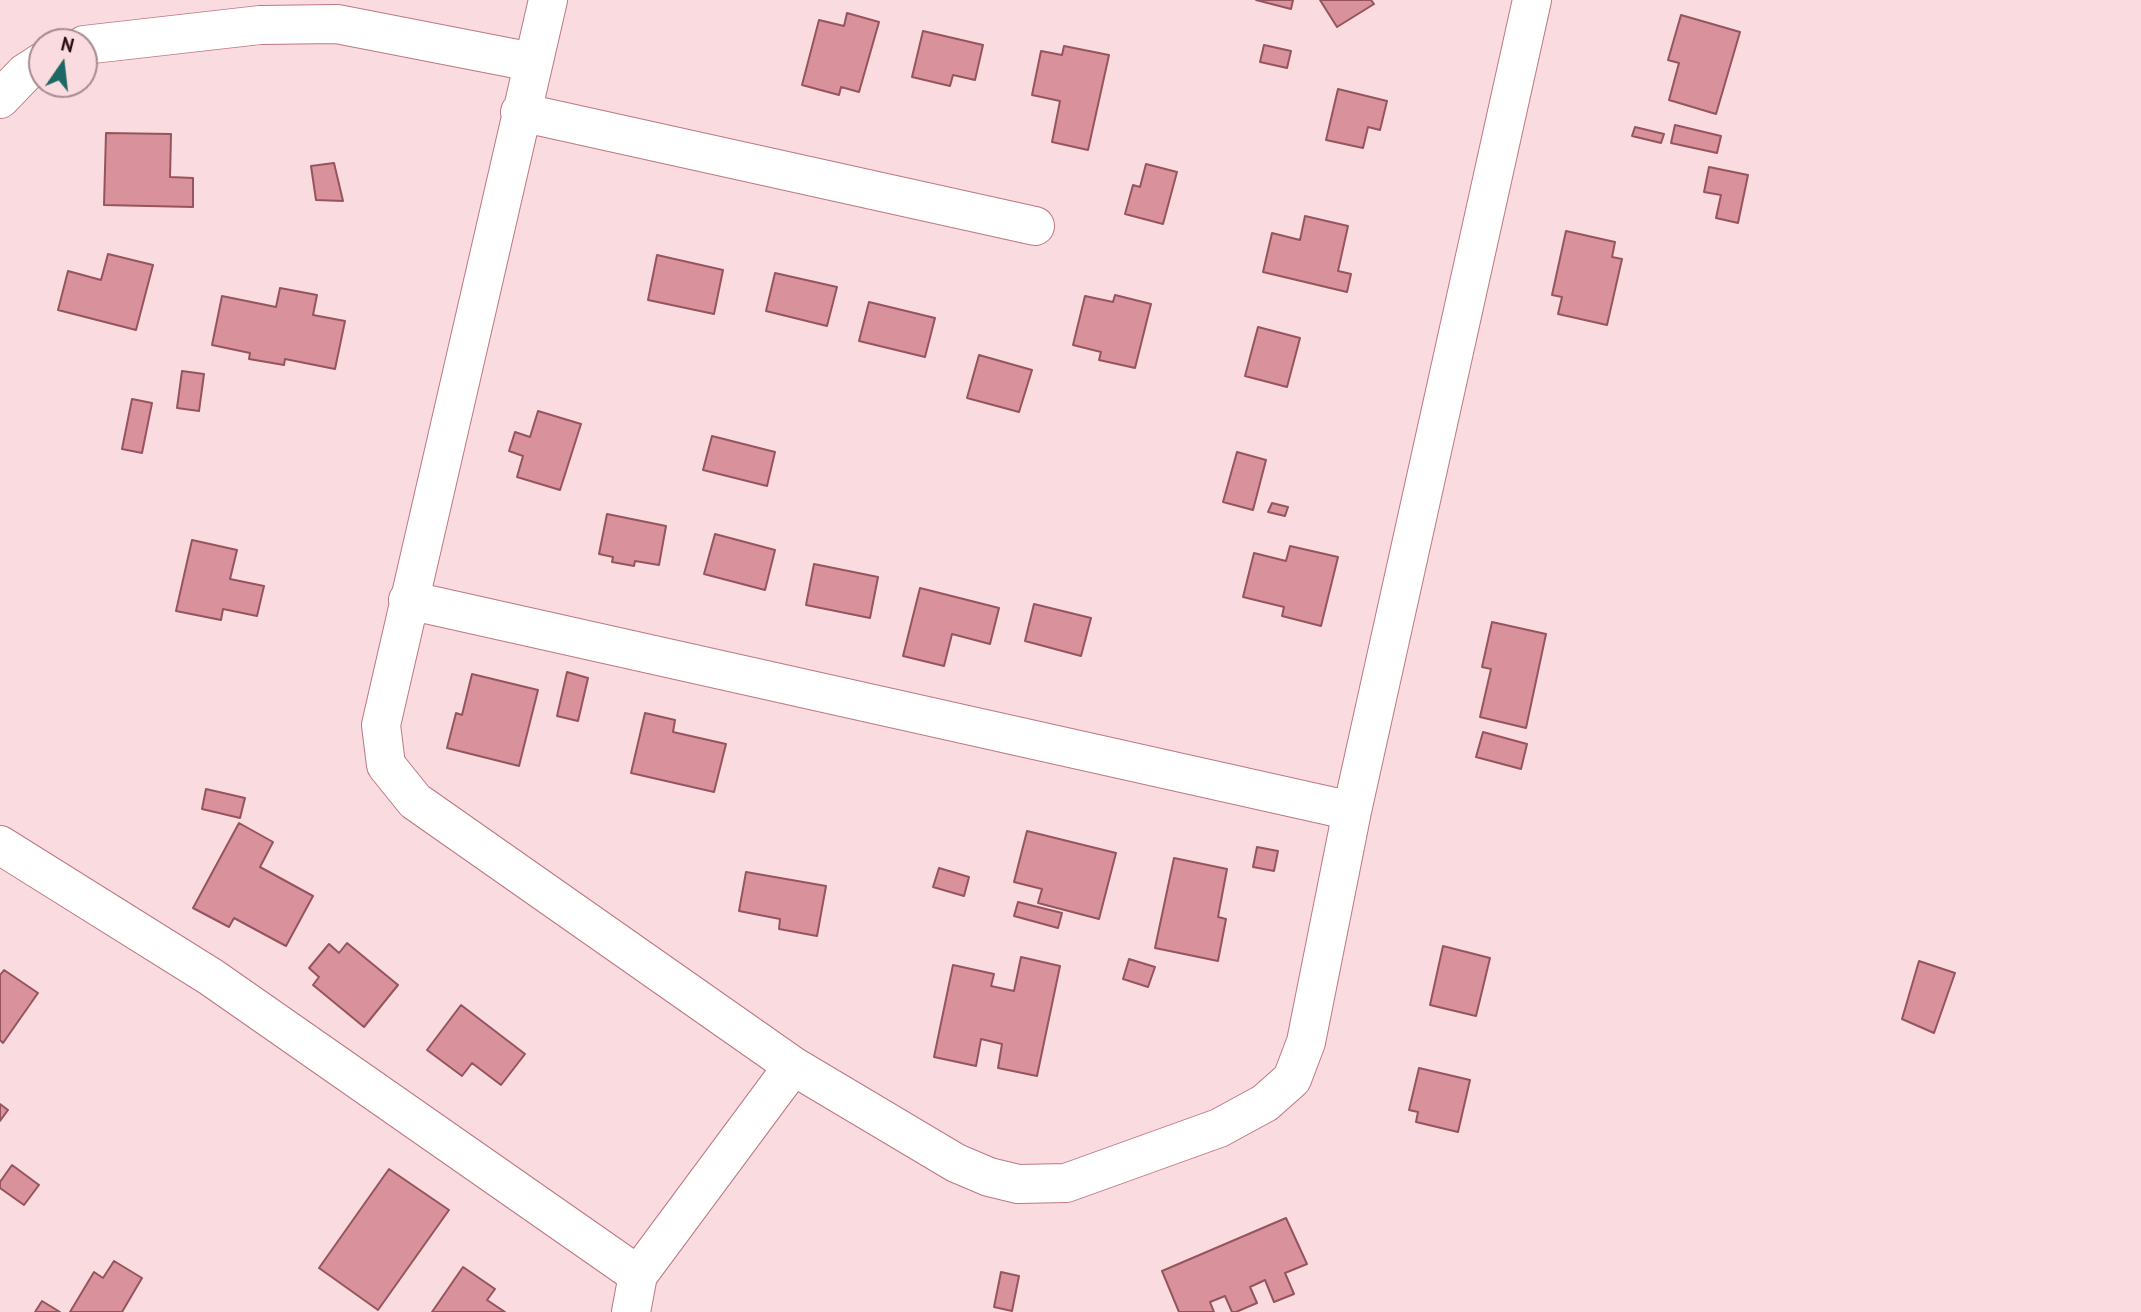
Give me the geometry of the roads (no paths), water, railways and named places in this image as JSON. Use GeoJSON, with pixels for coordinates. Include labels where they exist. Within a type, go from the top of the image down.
{"type":"FeatureCollection","features":[{"type":"Feature","properties":{"kind":"street"},"geometry":{"type":"LineString","coordinates":[[548,0],[408,600],[382,725],[386,765],[415,801],[793,1066],[957,1163],[1018,1184],[1066,1183],[1219,1128],[1265,1103],[1292,1079],[1306,1042],[1352,811],[1532,0]]}},
{"type":"Feature","properties":{"kind":"street"},"geometry":{"type":"LineString","coordinates":[[98,43],[260,25],[337,24],[532,62]]}},
{"type":"Feature","properties":{"kind":"street"},"geometry":{"type":"LineString","coordinates":[[0,99],[28,71]]}},
{"type":"Feature","properties":{"kind":"street"},"geometry":{"type":"LineString","coordinates":[[520,112],[1035,226]]}},
{"type":"Feature","properties":{"kind":"street"},"geometry":{"type":"LineString","coordinates":[[408,600],[1352,811]]}},
{"type":"Feature","properties":{"kind":"street"},"geometry":{"type":"LineString","coordinates":[[0,845],[211,977],[638,1275]]}},
{"type":"Feature","properties":{"kind":"street"},"geometry":{"type":"LineString","coordinates":[[631,1312],[638,1275],[793,1066]]}}]}
